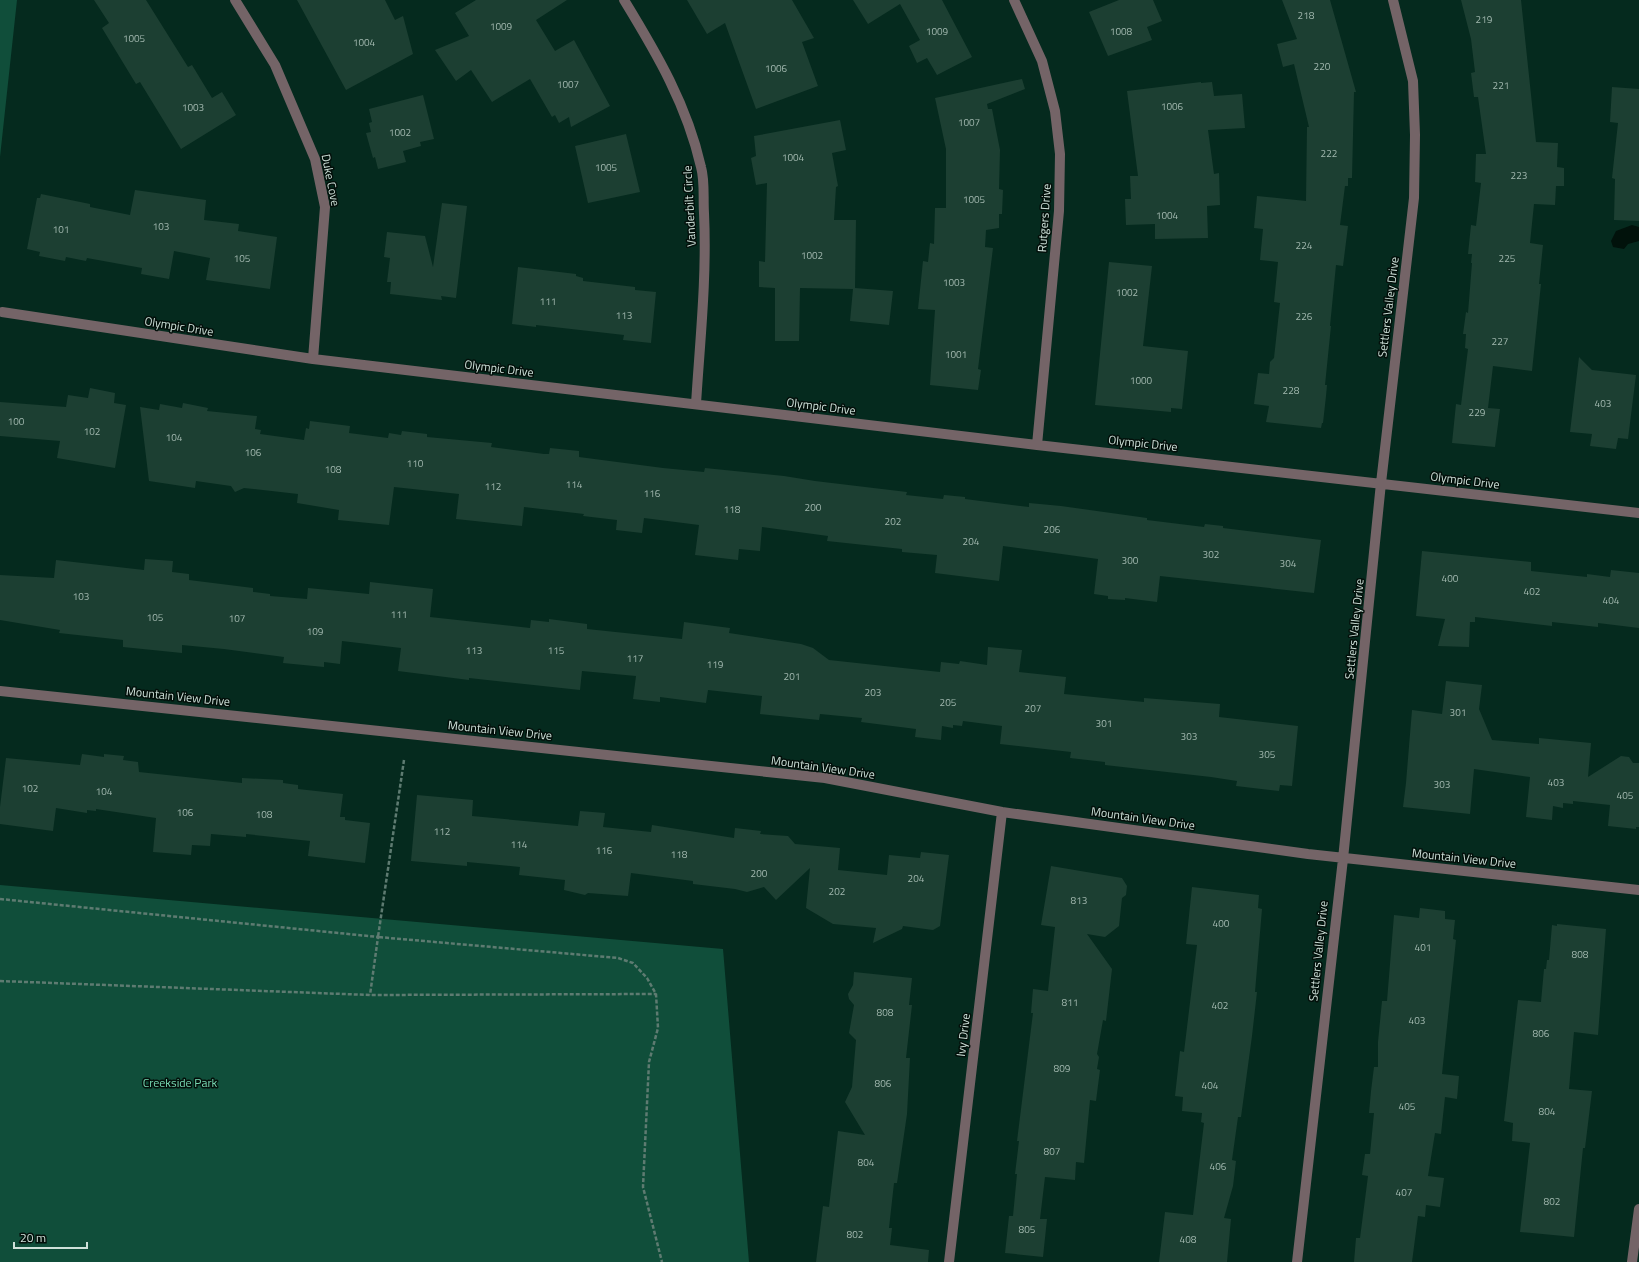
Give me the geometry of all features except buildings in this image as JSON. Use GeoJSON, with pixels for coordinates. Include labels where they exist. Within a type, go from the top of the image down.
{"type":"FeatureCollection","features":[{"type":"Feature","properties":{"kind":"street","name":"Duke Cove"},"geometry":{"type":"LineString","coordinates":[[235,0],[275,66],[315,159],[325,208],[313,360]]}},
{"type":"Feature","properties":{"kind":"street","name":"Vanderbilt Circle"},"geometry":{"type":"LineString","coordinates":[[624,0],[668,76],[686,115],[702,168],[705,232],[704,281],[696,404]]}},
{"type":"Feature","properties":{"kind":"street","name":"Rutgers Drive"},"geometry":{"type":"LineString","coordinates":[[1014,0],[1042,61],[1055,111],[1060,154],[1059,211],[1037,445]]}},
{"type":"Feature","properties":{"kind":"street","name":"Settlers Valley Drive"},"geometry":{"type":"LineString","coordinates":[[1297,1262],[1343,859],[1381,483],[1414,198],[1415,135],[1413,80],[1393,0]]}},
{"type":"Feature","properties":{"kind":"street","name":"Olympic Drive"},"geometry":{"type":"LineString","coordinates":[[2,312],[313,360],[1037,445],[1639,513]]}},
{"type":"Feature","properties":{"kind":"street","name":"Mountain View Drive"},"geometry":{"type":"LineString","coordinates":[[0,690],[824,778],[1002,812],[1343,859],[1639,890]]}},
{"type":"Feature","properties":{"kind":"street","name":"Ivy Drive"},"geometry":{"type":"LineString","coordinates":[[949,1262],[1002,812]]}},
{"type":"Feature","properties":{"kind":"street"},"geometry":{"type":"LineString","coordinates":[[1632,1262],[1639,1209]]}},
{"type":"Feature","properties":{"kind":"path"},"geometry":{"type":"LineString","coordinates":[[370,995],[404,760]]}},
{"type":"Feature","properties":{"kind":"path"},"geometry":{"type":"LineString","coordinates":[[0,899],[378,937],[618,958],[633,962],[647,978],[656,994],[658,1028],[649,1062],[643,1187],[662,1262]]}},
{"type":"Feature","properties":{"kind":"path"},"geometry":{"type":"LineString","coordinates":[[0,981],[370,995],[656,994]]}},
{"type":"Feature","properties":{"kind":"green space"},"geometry":{"type":"Polygon","coordinates":[[[0,0],[17,0],[0,157],[0,0]]]}},
{"type":"Feature","properties":{"kind":"green space","name":"Creekside Park"},"geometry":{"type":"Polygon","coordinates":[[[0,885],[723,949],[749,1262],[0,1262],[0,885]]]}},
{"type":"Feature","properties":{"kind":"shaded area"},"geometry":{"type":"Polygon","coordinates":[[[1632,225],[1639,227],[1639,241],[1628,244],[1624,249],[1613,247],[1611,241],[1616,231],[1632,225]]]}}]}
